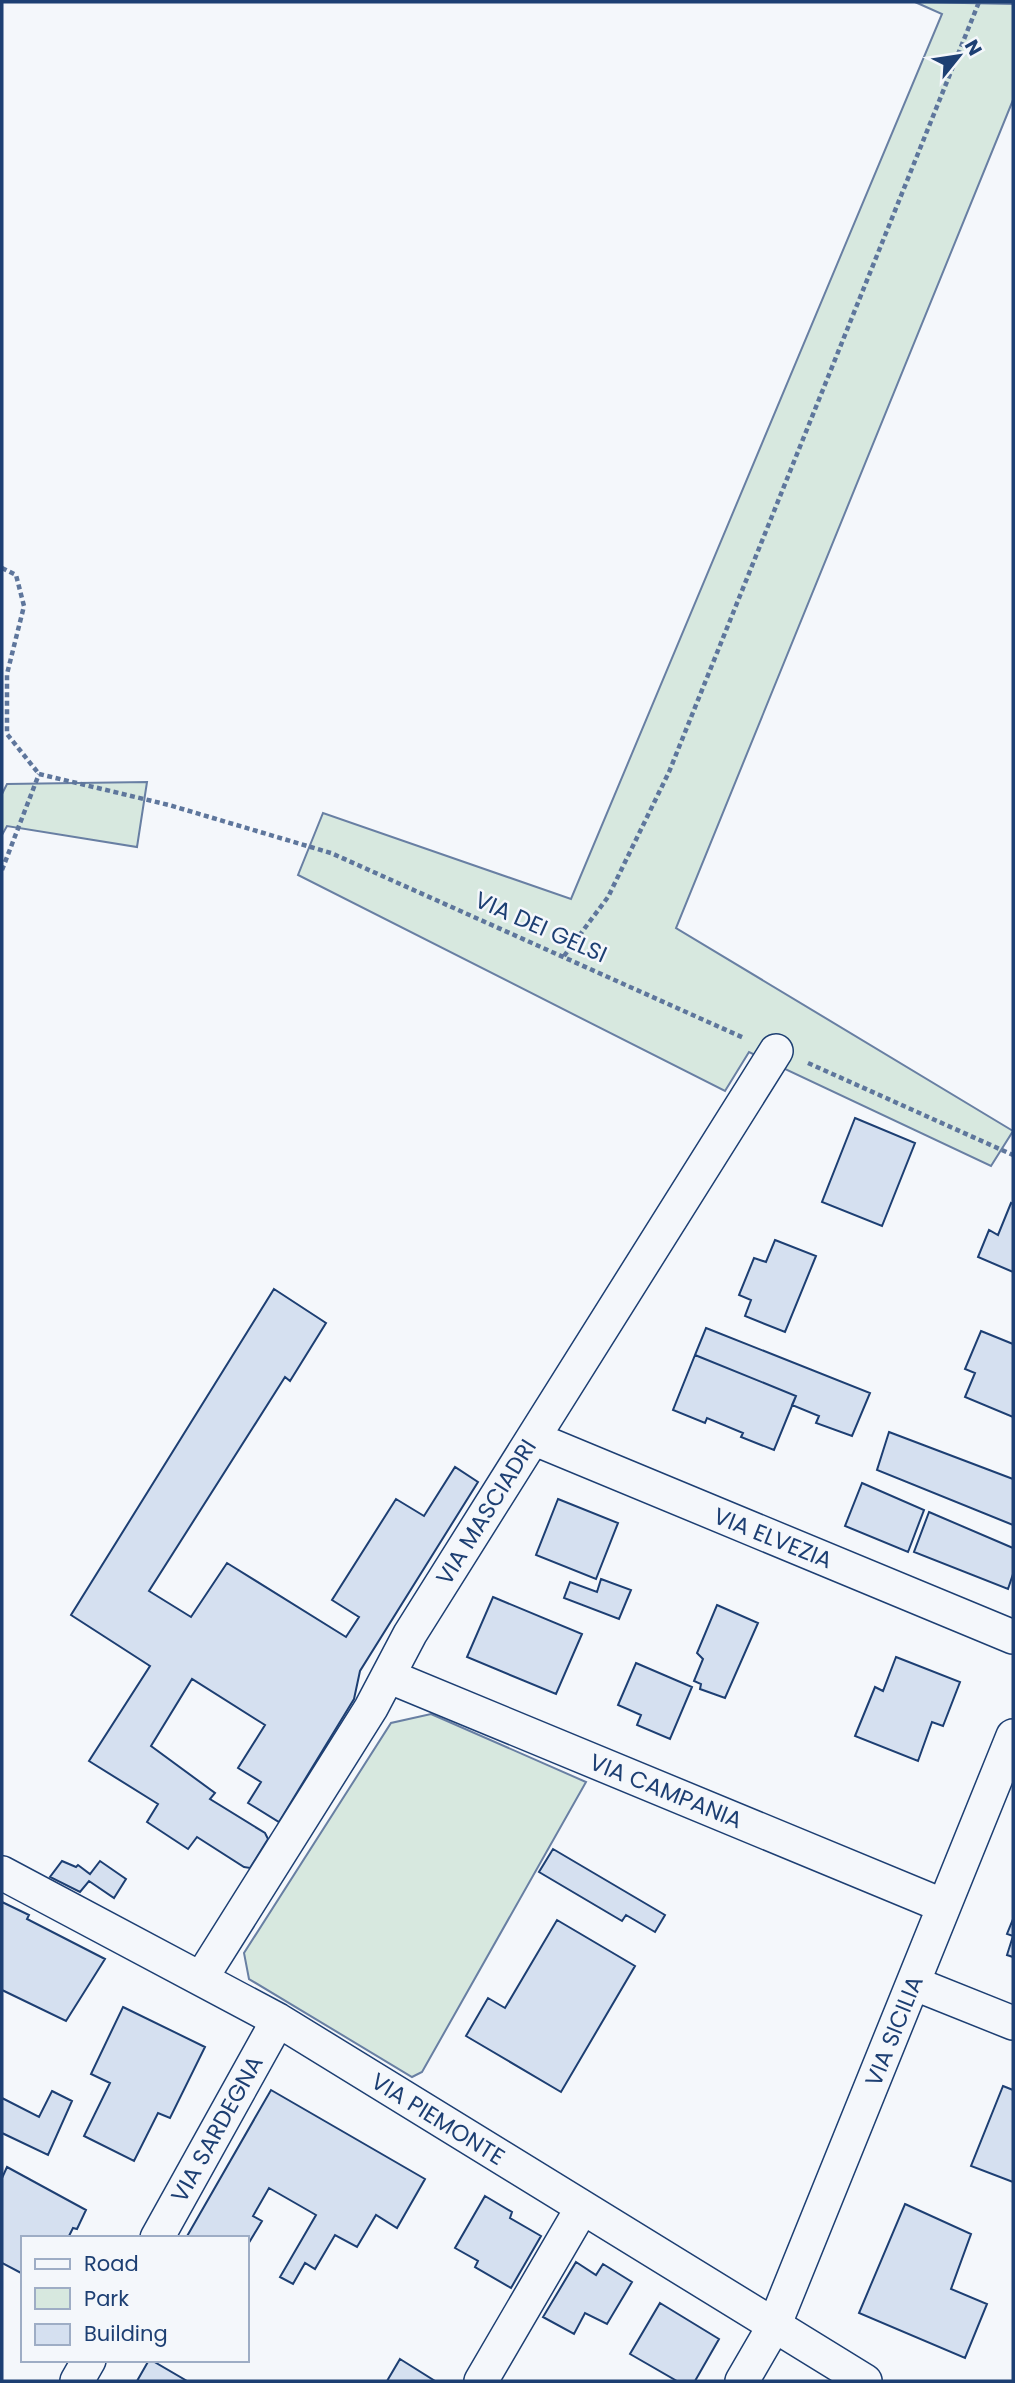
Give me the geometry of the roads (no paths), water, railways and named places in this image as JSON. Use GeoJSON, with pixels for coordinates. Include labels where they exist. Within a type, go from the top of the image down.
{"type":"FeatureCollection","features":[{"type":"Feature","properties":{"kind":"street","name":"VIA MASCIADRI"},"geometry":{"type":"LineString","coordinates":[[202,1977],[372,1709],[410,1634],[776,1051]]}},
{"type":"Feature","properties":{"kind":"street","name":"VIA ELVEZIA"},"geometry":{"type":"LineString","coordinates":[[533,1438],[1013,1637]]}},
{"type":"Feature","properties":{"kind":"street","name":"VIA CAMPANIA"},"geometry":{"type":"LineString","coordinates":[[388,1676],[944,1906]]}},
{"type":"Feature","properties":{"kind":"street","name":"VIA SICILIA"},"geometry":{"type":"LineString","coordinates":[[741,2381],[774,2326],[1013,1736]]}},
{"type":"Feature","properties":{"kind":"street","name":"VIA PIEMONTE"},"geometry":{"type":"LineString","coordinates":[[2,1873],[202,1977],[278,2020],[864,2381]]}},
{"type":"Feature","properties":{"kind":"street"},"geometry":{"type":"LineString","coordinates":[[913,1983],[1013,2023]]}},
{"type":"Feature","properties":{"kind":"street","name":"VIA SARDEGNA"},"geometry":{"type":"LineString","coordinates":[[158,2236],[278,2020]]}},
{"type":"Feature","properties":{"kind":"street"},"geometry":{"type":"LineString","coordinates":[[481,2381],[582,2208]]}},
{"type":"Feature","properties":{"kind":"street"},"geometry":{"type":"LineString","coordinates":[[77,2381],[88,2362]]}}]}
